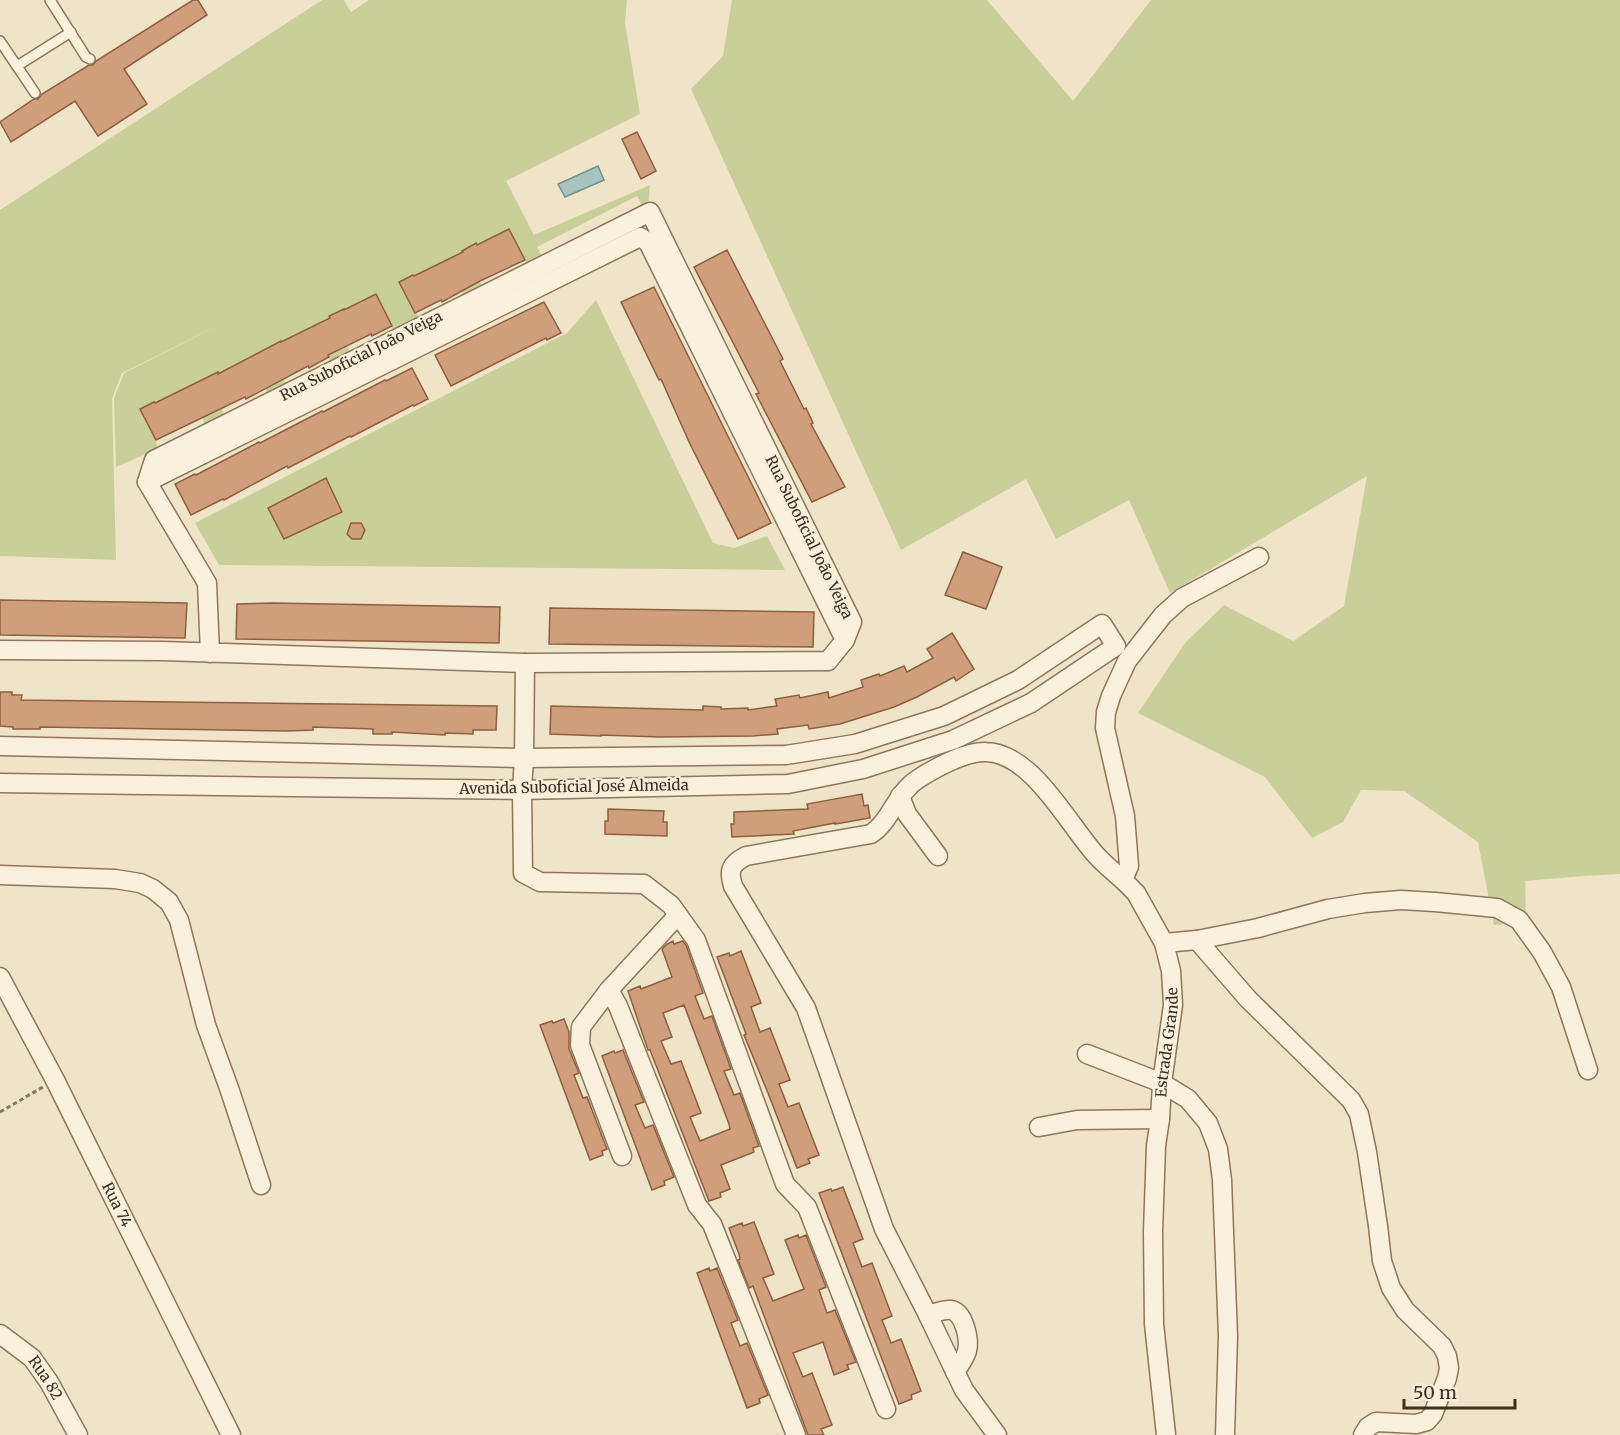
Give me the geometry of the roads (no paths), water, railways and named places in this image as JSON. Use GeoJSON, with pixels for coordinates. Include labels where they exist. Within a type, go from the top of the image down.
{"type":"FeatureCollection","features":[{"type":"Feature","properties":{"kind":"street","name":"Rua Suboficial João Veiga"},"geometry":{"type":"LineString","coordinates":[[147,482],[154,460],[650,212],[852,622],[845,640]]}},
{"type":"Feature","properties":{"kind":"street","name":"Rua Suboficial João Veiga"},"geometry":{"type":"LineString","coordinates":[[147,482],[640,237],[648,242],[845,640]]}},
{"type":"Feature","properties":{"kind":"street"},"geometry":{"type":"LineString","coordinates":[[147,482],[207,583],[210,653]]}},
{"type":"Feature","properties":{"kind":"street"},"geometry":{"type":"LineString","coordinates":[[1123,880],[1129,866],[1125,816],[1106,728],[1106,712],[1111,696],[1127,661],[1163,615],[1182,598],[1258,557]]}},
{"type":"Feature","properties":{"kind":"street","name":"Avenida Suboficial José Almeida"},"geometry":{"type":"LineString","coordinates":[[0,746],[524,758],[786,755],[855,744],[944,716],[1018,680],[1102,624],[1116,646],[1030,703],[953,740],[863,769],[788,783],[522,790],[0,783]]}},
{"type":"Feature","properties":{"kind":"street"},"geometry":{"type":"LineString","coordinates":[[0,651],[210,653],[525,663],[828,661],[845,640]]}},
{"type":"Feature","properties":{"kind":"street"},"geometry":{"type":"LineString","coordinates":[[525,663],[523,873],[540,882],[644,884],[671,905],[696,940],[785,1184],[807,1207],[886,1409]]}},
{"type":"Feature","properties":{"kind":"street","name":"Estrada Grande"},"geometry":{"type":"LineString","coordinates":[[997,1435],[964,1390],[884,1229],[806,1008],[733,886],[730,876],[734,863],[746,856],[871,834],[878,830],[900,796],[917,780],[961,757],[987,752],[1012,759],[1033,775],[1097,856],[1136,893],[1164,943],[1172,971],[1173,1005],[1156,1146],[1152,1232],[1154,1324],[1166,1435]]}},
{"type":"Feature","properties":{"kind":"street"},"geometry":{"type":"LineString","coordinates":[[900,796],[907,814],[938,856]]}},
{"type":"Feature","properties":{"kind":"street"},"geometry":{"type":"LineString","coordinates":[[0,875],[115,879],[140,883],[153,889],[169,903],[178,920],[206,1025],[261,1185]]}},
{"type":"Feature","properties":{"kind":"street"},"geometry":{"type":"LineString","coordinates":[[1164,943],[1197,940],[1258,928],[1328,909],[1365,903],[1401,900],[1497,908],[1519,920],[1542,952],[1561,987],[1588,1070]]}},
{"type":"Feature","properties":{"kind":"street"},"geometry":{"type":"LineString","coordinates":[[622,1156],[580,1045],[581,1027],[609,990],[678,915]]}},
{"type":"Feature","properties":{"kind":"street"},"geometry":{"type":"LineString","coordinates":[[1197,940],[1248,999],[1351,1100],[1359,1114],[1367,1152],[1382,1261],[1390,1288],[1405,1310],[1442,1346],[1448,1356],[1447,1378],[1433,1414],[1426,1421],[1416,1424],[1376,1422],[1368,1427],[1363,1435]]}},
{"type":"Feature","properties":{"kind":"street","name":"Rua 74"},"geometry":{"type":"LineString","coordinates":[[0,977],[55,1080],[231,1435]]}},
{"type":"Feature","properties":{"kind":"street"},"geometry":{"type":"LineString","coordinates":[[609,990],[618,1006],[697,1204],[712,1224],[796,1435]]}},
{"type":"Feature","properties":{"kind":"street"},"geometry":{"type":"LineString","coordinates":[[1087,1054],[1162,1083],[1188,1099],[1208,1123],[1218,1149],[1222,1180],[1228,1336],[1226,1435]]}},
{"type":"Feature","properties":{"kind":"street"},"geometry":{"type":"LineString","coordinates":[[1039,1127],[1077,1120],[1161,1119]]}},
{"type":"Feature","properties":{"kind":"street"},"geometry":{"type":"LineString","coordinates":[[928,1315],[952,1310],[963,1319],[968,1343],[967,1352],[955,1372]]}},
{"type":"Feature","properties":{"kind":"street","name":"Rua 82"},"geometry":{"type":"LineString","coordinates":[[0,1334],[32,1358],[49,1382],[78,1435]]}},
{"type":"Feature","properties":{"kind":"lane"},"geometry":{"type":"LineString","coordinates":[[50,0],[86,57],[90,59]]}},
{"type":"Feature","properties":{"kind":"lane"},"geometry":{"type":"LineString","coordinates":[[17,66],[71,32]]}},
{"type":"Feature","properties":{"kind":"lane"},"geometry":{"type":"LineString","coordinates":[[0,41],[36,93]]}},
{"type":"Feature","properties":{"kind":"water"},"geometry":{"type":"Polygon","coordinates":[[[598,166],[604,180],[565,197],[558,184],[598,166]]]}}]}
